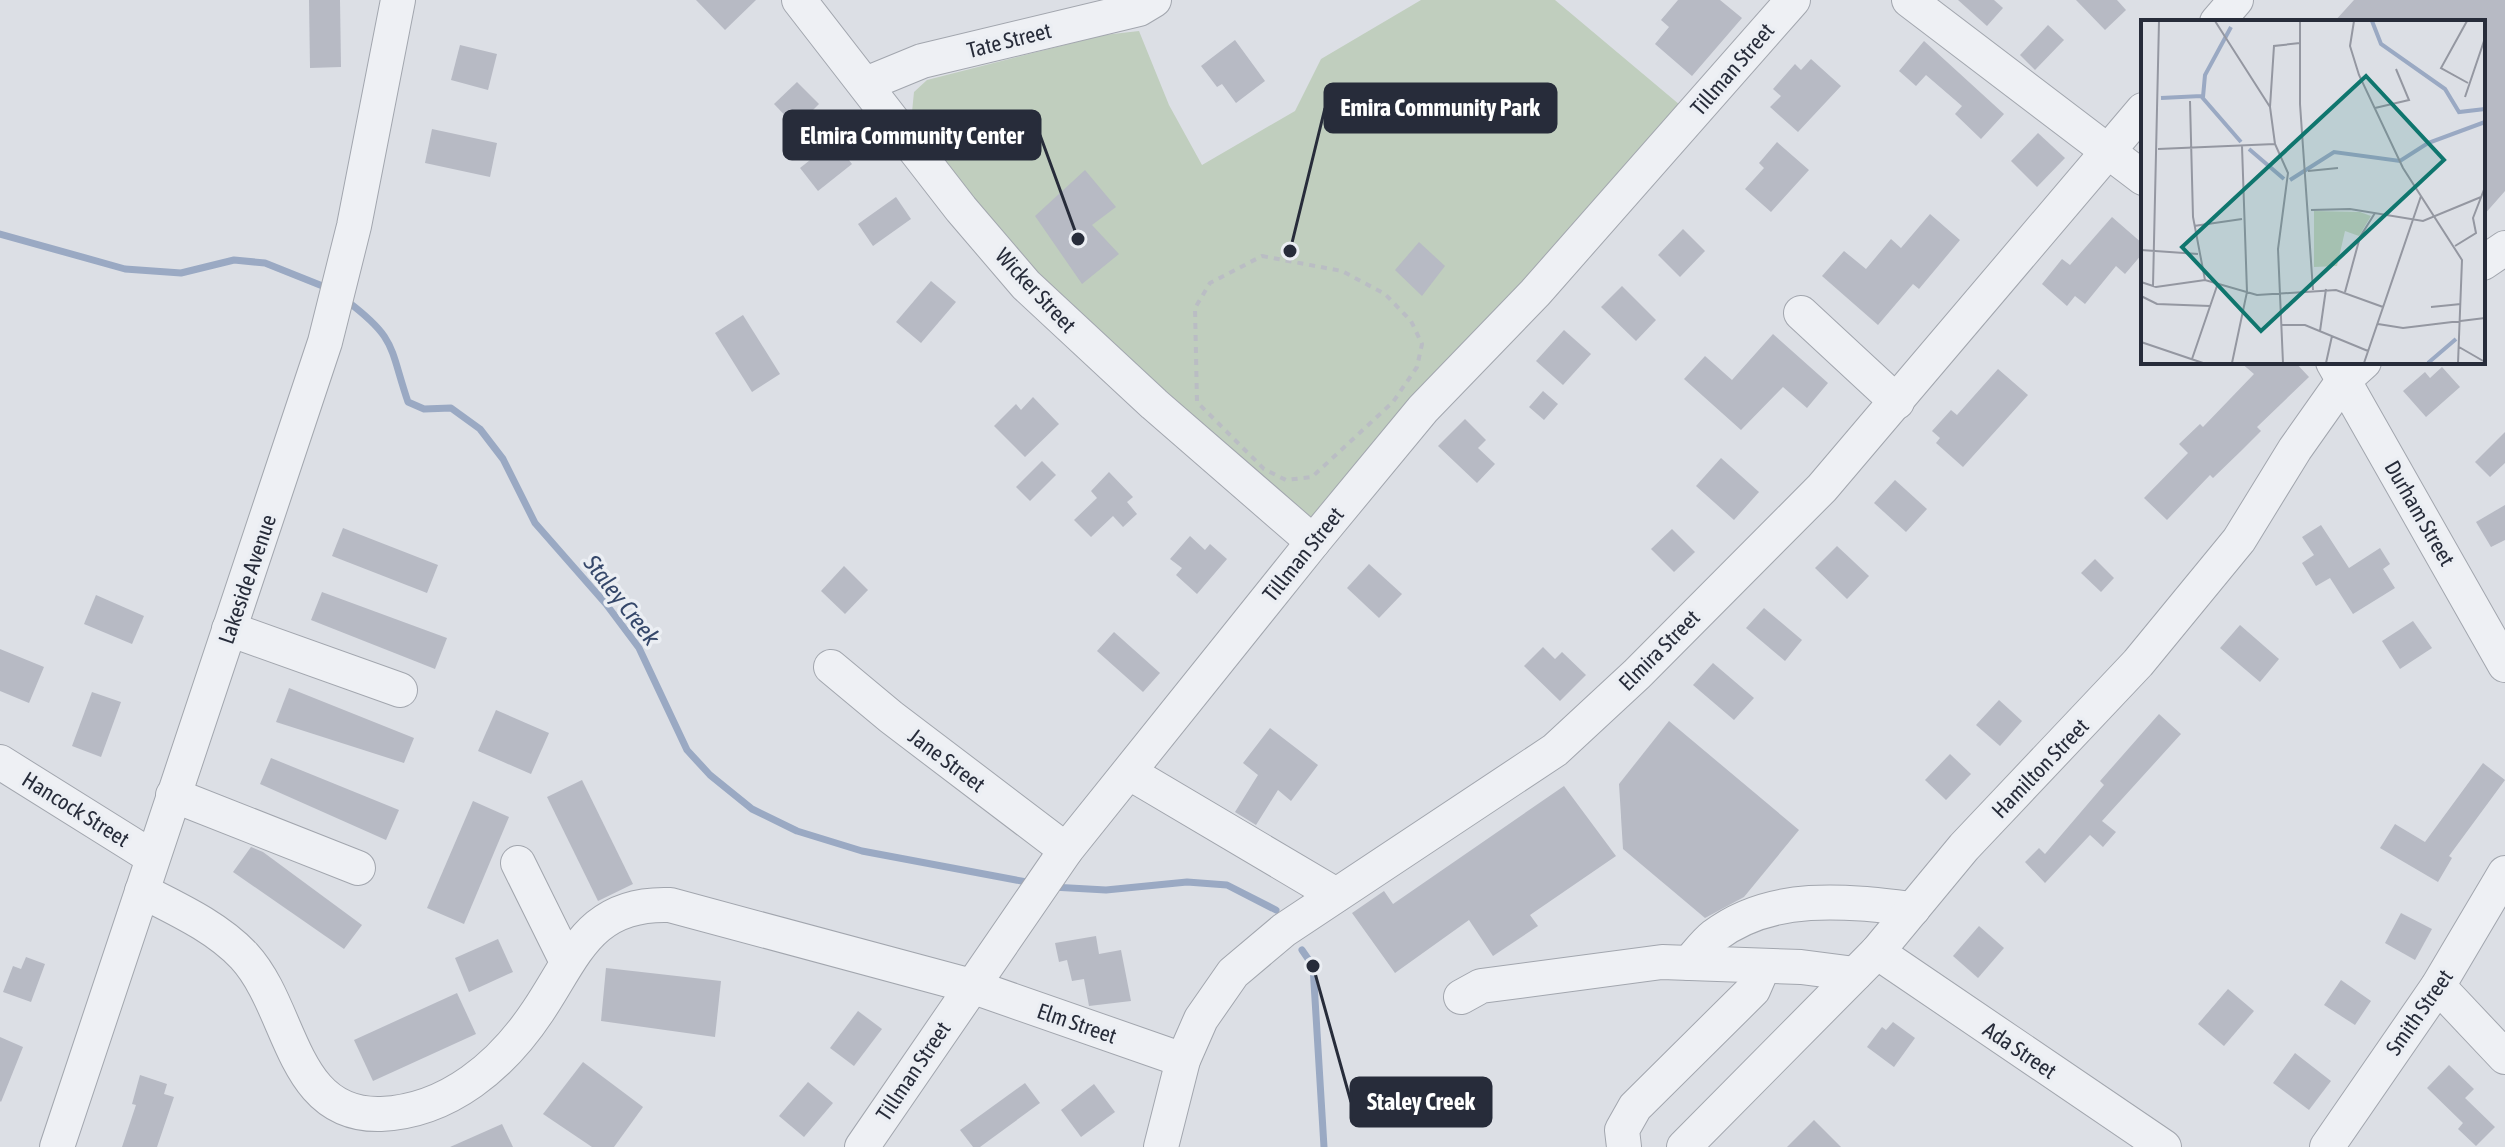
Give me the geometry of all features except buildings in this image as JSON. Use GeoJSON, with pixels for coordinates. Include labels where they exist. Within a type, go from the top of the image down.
{"type":"FeatureCollection","features":[{"type":"Feature","properties":{"kind":"street","name":"Lakeside Avenue"},"geometry":{"type":"LineString","coordinates":[[57,1147],[325,342],[354,226],[398,0]]}},
{"type":"Feature","properties":{"kind":"street","name":"Wicker Street"},"geometry":{"type":"LineString","coordinates":[[799,0],[961,209],[1026,285],[1154,404],[1313,542]]}},
{"type":"Feature","properties":{"kind":"street","name":"Tate Street"},"geometry":{"type":"LineString","coordinates":[[866,84],[922,61],[1139,9],[1154,0]]}},
{"type":"Feature","properties":{"kind":"street","name":"Tillman Street"},"geometry":{"type":"LineString","coordinates":[[862,1147],[1066,850],[1313,542],[1423,409],[1535,293],[1793,0]]}},
{"type":"Feature","properties":{"kind":"street"},"geometry":{"type":"LineString","coordinates":[[1909,0],[2141,177]]}},
{"type":"Feature","properties":{"kind":"street","name":"Elmira Street"},"geometry":{"type":"LineString","coordinates":[[1161,1147],[1183,1060],[1201,1019],[1233,973],[1284,930],[1555,750],[1637,674],[1822,488],[2141,112]]}},
{"type":"Feature","properties":{"kind":"street"},"geometry":{"type":"LineString","coordinates":[[2485,262],[2505,248]]}},
{"type":"Feature","properties":{"kind":"street"},"geometry":{"type":"LineString","coordinates":[[1801,313],[1897,402]]}},
{"type":"Feature","properties":{"kind":"street","name":"Durham Street"},"geometry":{"type":"LineString","coordinates":[[2347,368],[2501,647]]}},
{"type":"Feature","properties":{"kind":"street","name":"Hamilton Street"},"geometry":{"type":"LineString","coordinates":[[1684,1147],[1866,963],[1964,847],[2138,663],[2229,553],[2347,368]]}},
{"type":"Feature","properties":{"kind":"street"},"geometry":{"type":"LineString","coordinates":[[229,629],[400,690]]}},
{"type":"Feature","properties":{"kind":"street","name":"Jane Street"},"geometry":{"type":"LineString","coordinates":[[831,667],[891,717],[1066,850]]}},
{"type":"Feature","properties":{"kind":"street","name":"Hancock Street"},"geometry":{"type":"LineString","coordinates":[[0,762],[152,857]]}},
{"type":"Feature","properties":{"kind":"street"},"geometry":{"type":"LineString","coordinates":[[1130,773],[1336,895]]}},
{"type":"Feature","properties":{"kind":"street"},"geometry":{"type":"LineString","coordinates":[[173,795],[358,868]]}},
{"type":"Feature","properties":{"kind":"street"},"geometry":{"type":"LineString","coordinates":[[518,863],[566,960]]}},
{"type":"Feature","properties":{"kind":"street","name":"Smith Street"},"geometry":{"type":"LineString","coordinates":[[2327,1147],[2438,986],[2505,873]]}},
{"type":"Feature","properties":{"kind":"street","name":"Elm Street"},"geometry":{"type":"LineString","coordinates":[[142,891],[190,916],[244,956],[262,979],[311,1082],[326,1099],[358,1113],[392,1113],[425,1106],[466,1087],[513,1044],[539,1010],[566,960],[609,919],[651,904],[670,905],[971,986],[1183,1060]]}},
{"type":"Feature","properties":{"kind":"street"},"geometry":{"type":"LineString","coordinates":[[1689,963],[1714,936],[1760,913],[1808,901],[1913,909]]}},
{"type":"Feature","properties":{"kind":"street"},"geometry":{"type":"LineString","coordinates":[[1461,997],[1481,986],[1662,962],[1763,967],[1866,963]]}},
{"type":"Feature","properties":{"kind":"street","name":"Ada Street"},"geometry":{"type":"LineString","coordinates":[[1866,963],[2164,1147]]}},
{"type":"Feature","properties":{"kind":"street"},"geometry":{"type":"LineString","coordinates":[[1624,1147],[1622,1130],[1635,1107],[1753,990],[1763,967]]}},
{"type":"Feature","properties":{"kind":"street"},"geometry":{"type":"LineString","coordinates":[[2438,986],[2505,1057]]}},
{"type":"Feature","properties":{"kind":"path"},"geometry":{"type":"LineString","coordinates":[[1262,256],[1310,266],[1342,271],[1385,294],[1411,321],[1422,344],[1417,367],[1393,402],[1312,477],[1286,480],[1264,469],[1210,419],[1197,402],[1195,308],[1210,283],[1262,256]]}},
{"type":"Feature","properties":{"kind":"green space"},"geometry":{"type":"Polygon","coordinates":[[[1421,0],[1555,0],[1680,105],[1325,515],[1302,519],[1075,317],[965,193],[912,112],[914,92],[927,80],[1104,35],[1139,31],[1169,105],[1202,165],[1295,111],[1321,59],[1421,0]]]}},
{"type":"Feature","properties":{"kind":"waterway","name":"Staley Creek"},"geometry":{"type":"LineString","coordinates":[[0,234],[125,269],[181,273],[234,260],[265,263],[330,289]]}},
{"type":"Feature","properties":{"kind":"waterway","name":"Staley Creek"},"geometry":{"type":"LineString","coordinates":[[347,301],[383,335],[394,355],[408,402],[424,409],[451,408],[480,429],[503,459],[535,523],[606,604],[639,648],[687,750],[710,775],[752,809],[797,831],[862,851],[1032,883]]}},
{"type":"Feature","properties":{"kind":"waterway","name":"Staley Creek"},"geometry":{"type":"LineString","coordinates":[[1052,887],[1106,890],[1187,882],[1227,885],[1276,910]]}},
{"type":"Feature","properties":{"kind":"waterway","name":"Staley Creek"},"geometry":{"type":"LineString","coordinates":[[1302,950],[1313,966],[1324,1147]]}},
{"type":"Feature","properties":{"kind":"place","name":"Elmira Community Center"},"geometry":{"type":"Point","coordinates":[1078,239]}},
{"type":"Feature","properties":{"kind":"place","name":"Emira Community Park"},"geometry":{"type":"Point","coordinates":[1290,251]}},
{"type":"Feature","properties":{"kind":"place","name":"Staley Creek"},"geometry":{"type":"Point","coordinates":[1313,966]}}]}
